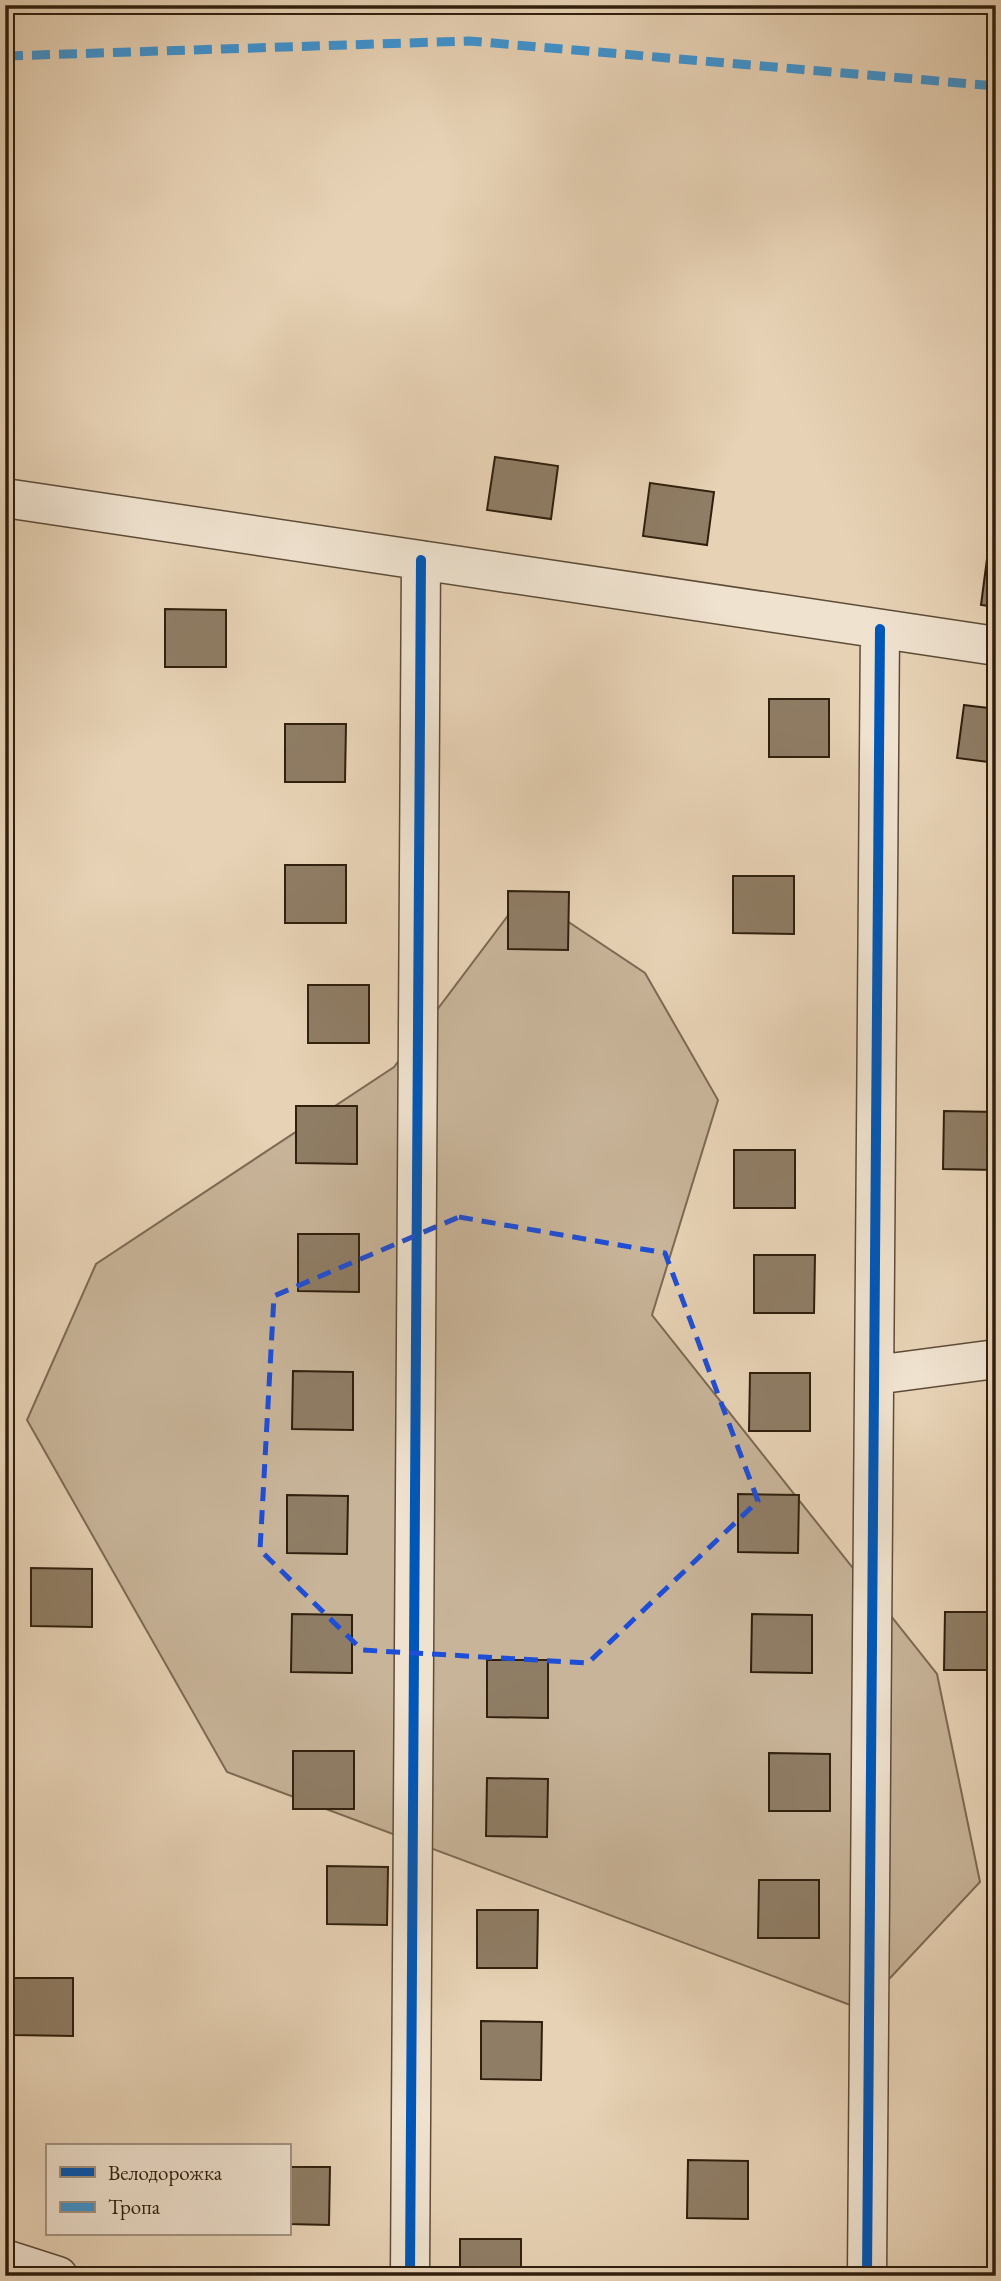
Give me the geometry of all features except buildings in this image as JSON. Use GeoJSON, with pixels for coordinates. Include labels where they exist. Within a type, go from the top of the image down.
{"type":"FeatureCollection","features":[{"type":"Feature","properties":{"kind":"street"},"geometry":{"type":"LineString","coordinates":[[5,498],[996,646]]}},
{"type":"Feature","properties":{"kind":"street"},"geometry":{"type":"LineString","coordinates":[[410,2276],[421,560]]}},
{"type":"Feature","properties":{"kind":"street"},"geometry":{"type":"LineString","coordinates":[[867,2276],[880,629]]}},
{"type":"Feature","properties":{"kind":"street"},"geometry":{"type":"LineString","coordinates":[[875,1375],[996,1359]]}},
{"type":"Feature","properties":{"kind":"street"},"geometry":{"type":"LineString","coordinates":[[5,2259],[58,2276]]}},
{"type":"Feature","properties":{"kind":"highlighted area"},"geometry":{"type":"Polygon","coordinates":[[[459,1217],[665,1253],[758,1501],[588,1663],[362,1650],[260,1550],[274,1296],[459,1217]]]}},
{"type":"Feature","properties":{"kind":"shaded area"},"geometry":{"type":"Polygon","coordinates":[[[525,893],[645,973],[718,1100],[652,1315],[937,1674],[980,1882],[861,2009],[227,1772],[27,1420],[96,1264],[394,1067],[525,893]]]}},
{"type":"Feature","properties":{"kind":"marked path"},"geometry":{"type":"LineString","coordinates":[[5,56],[469,41],[996,86]]}},
{"type":"Feature","properties":{"kind":"cycle path"},"geometry":{"type":"LineString","coordinates":[[410,2276],[421,560]]}},
{"type":"Feature","properties":{"kind":"cycle path"},"geometry":{"type":"LineString","coordinates":[[867,2276],[880,629]]}}]}
